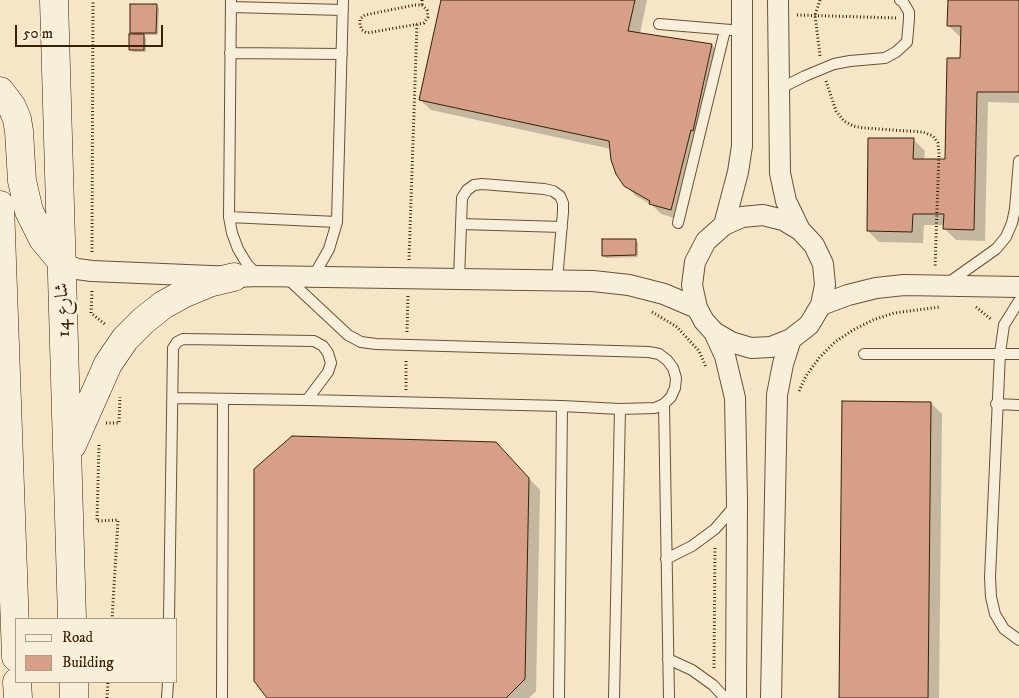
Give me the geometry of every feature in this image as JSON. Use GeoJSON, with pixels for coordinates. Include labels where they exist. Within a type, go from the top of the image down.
{"type":"FeatureCollection","features":[{"type":"Feature","properties":{"kind":"main road","name":"شارع 14"},"geometry":{"type":"LineString","coordinates":[[54,0],[72,618]]}},
{"type":"Feature","properties":{"kind":"main road"},"geometry":{"type":"LineString","coordinates":[[0,91],[12,107],[17,119],[22,181],[29,211],[43,239],[63,263]]}},
{"type":"Feature","properties":{"kind":"main road"},"geometry":{"type":"LineString","coordinates":[[0,205],[15,629]]}},
{"type":"Feature","properties":{"kind":"main road"},"geometry":{"type":"LineString","coordinates":[[68,453],[108,364],[125,339],[143,321],[163,305],[185,293],[209,283],[246,277]]}},
{"type":"Feature","properties":{"kind":"main road"},"geometry":{"type":"LineString","coordinates":[[17,683],[18,698]]}},
{"type":"Feature","properties":{"kind":"main road"},"geometry":{"type":"LineString","coordinates":[[74,683],[74,698]]}},
{"type":"Feature","properties":{"kind":"street"},"geometry":{"type":"LineString","coordinates":[[724,225],[738,172],[742,146],[733,31],[742,0]]}},
{"type":"Feature","properties":{"kind":"street"},"geometry":{"type":"LineString","coordinates":[[778,7],[780,173],[786,201],[800,230]]}},
{"type":"Feature","properties":{"kind":"street"},"geometry":{"type":"LineString","coordinates":[[763,216],[783,220],[800,230],[814,245],[822,264],[825,285],[821,305],[809,325],[791,340],[771,347],[751,348],[731,342],[714,332],[704,321],[697,308],[692,285],[695,262],[706,241],[724,225],[742,217],[763,216]]}},
{"type":"Feature","properties":{"kind":"street"},"geometry":{"type":"LineString","coordinates":[[63,263],[77,269],[92,271],[246,277],[593,280],[629,285],[664,294],[697,308]]}},
{"type":"Feature","properties":{"kind":"street"},"geometry":{"type":"LineString","coordinates":[[821,305],[848,295],[876,288],[904,285],[1019,287]]}},
{"type":"Feature","properties":{"kind":"street"},"geometry":{"type":"LineString","coordinates":[[714,332],[725,356],[735,398],[737,502],[736,698]]}},
{"type":"Feature","properties":{"kind":"street"},"geometry":{"type":"LineString","coordinates":[[772,698],[778,396],[783,364],[791,340]]}},
{"type":"Feature","properties":{"kind":"lane"},"geometry":{"type":"LineString","coordinates":[[779,89],[822,68],[850,61],[885,58],[896,52],[907,42],[909,19],[909,12],[900,0]]}},
{"type":"Feature","properties":{"kind":"lane"},"geometry":{"type":"LineString","coordinates":[[246,277],[247,264],[238,249],[229,217],[231,3],[343,5],[336,222],[329,249],[312,277]]}},
{"type":"Feature","properties":{"kind":"lane"},"geometry":{"type":"LineString","coordinates":[[659,24],[733,31],[678,224]]}},
{"type":"Feature","properties":{"kind":"lane"},"geometry":{"type":"LineString","coordinates":[[230,53],[342,54]]}},
{"type":"Feature","properties":{"kind":"lane"},"geometry":{"type":"LineString","coordinates":[[940,285],[996,249],[1006,237],[1012,223],[1019,161]]}},
{"type":"Feature","properties":{"kind":"lane"},"geometry":{"type":"LineString","coordinates":[[459,279],[462,198],[467,190],[482,184],[553,191],[560,196],[563,204],[557,280]]}},
{"type":"Feature","properties":{"kind":"lane"},"geometry":{"type":"LineString","coordinates":[[229,217],[336,222]]}},
{"type":"Feature","properties":{"kind":"lane"},"geometry":{"type":"LineString","coordinates":[[461,224],[562,227]]}},
{"type":"Feature","properties":{"kind":"lane"},"geometry":{"type":"LineString","coordinates":[[173,398],[562,406],[620,410],[655,408],[664,404],[671,397],[675,388],[676,378],[673,368],[659,354],[361,342],[348,335],[285,276]]}},
{"type":"Feature","properties":{"kind":"lane"},"geometry":{"type":"LineString","coordinates":[[1019,301],[1004,325],[1000,354],[996,404],[990,597],[995,614],[1004,629],[1019,640]]}},
{"type":"Feature","properties":{"kind":"lane"},"geometry":{"type":"LineString","coordinates":[[169,618],[173,348],[176,342],[183,339],[314,341],[323,346],[328,353],[330,363],[328,372],[308,400]]}},
{"type":"Feature","properties":{"kind":"lane"},"geometry":{"type":"LineString","coordinates":[[864,354],[1019,354]]}},
{"type":"Feature","properties":{"kind":"lane"},"geometry":{"type":"LineString","coordinates":[[222,698],[223,398]]}},
{"type":"Feature","properties":{"kind":"lane"},"geometry":{"type":"LineString","coordinates":[[664,404],[669,698]]}},
{"type":"Feature","properties":{"kind":"lane"},"geometry":{"type":"LineString","coordinates":[[996,404],[1019,405]]}},
{"type":"Feature","properties":{"kind":"lane"},"geometry":{"type":"LineString","coordinates":[[559,698],[562,406]]}},
{"type":"Feature","properties":{"kind":"lane"},"geometry":{"type":"LineString","coordinates":[[614,698],[620,410]]}},
{"type":"Feature","properties":{"kind":"lane"},"geometry":{"type":"LineString","coordinates":[[666,559],[692,546],[715,529],[737,502]]}},
{"type":"Feature","properties":{"kind":"lane"},"geometry":{"type":"LineString","coordinates":[[668,659],[692,670],[713,685],[725,698]]}},
{"type":"Feature","properties":{"kind":"lane"},"geometry":{"type":"LineString","coordinates":[[167,698],[168,683]]}},
{"type":"Feature","properties":{"kind":"path"},"geometry":{"type":"LineString","coordinates":[[93,0],[91,312],[125,339]]}},
{"type":"Feature","properties":{"kind":"path"},"geometry":{"type":"LineString","coordinates":[[422,0],[422,5],[427,10],[428,17],[424,23],[367,33],[362,30],[360,25],[360,19],[364,15],[422,5]]}},
{"type":"Feature","properties":{"kind":"path"},"geometry":{"type":"LineString","coordinates":[[820,0],[815,15],[822,68],[836,111],[844,121],[853,126],[864,128],[923,132],[933,136],[938,143],[940,285]]}},
{"type":"Feature","properties":{"kind":"path"},"geometry":{"type":"LineString","coordinates":[[778,7],[815,15],[909,19]]}},
{"type":"Feature","properties":{"kind":"path"},"geometry":{"type":"LineString","coordinates":[[406,403],[406,345],[417,24]]}},
{"type":"Feature","properties":{"kind":"path"},"geometry":{"type":"LineString","coordinates":[[99,423],[119,423],[120,393]]}},
{"type":"Feature","properties":{"kind":"path"},"geometry":{"type":"LineString","coordinates":[[99,442],[97,521],[118,520],[112,618]]}},
{"type":"Feature","properties":{"kind":"path"},"geometry":{"type":"LineString","coordinates":[[107,698],[108,683]]}},
{"type":"Feature","properties":{"kind":"building"},"geometry":{"type":"Polygon","coordinates":[[[441,0],[635,0],[628,31],[712,44],[693,131],[691,130],[671,210],[649,204],[650,201],[624,186],[616,174],[611,160],[609,141],[419,100],[441,0]]]}},
{"type":"Feature","properties":{"kind":"building"},"geometry":{"type":"Polygon","coordinates":[[[948,0],[1019,0],[1019,92],[977,92],[974,230],[943,229],[944,214],[913,214],[912,232],[867,231],[868,138],[914,138],[913,159],[945,159],[947,58],[960,58],[961,26],[947,26],[948,0]]]}},
{"type":"Feature","properties":{"kind":"building"},"geometry":{"type":"Polygon","coordinates":[[[130,4],[157,4],[156,33],[130,33],[130,4]]]}},
{"type":"Feature","properties":{"kind":"building"},"geometry":{"type":"Polygon","coordinates":[[[129,34],[144,34],[144,50],[129,50],[129,34]]]}},
{"type":"Feature","properties":{"kind":"building"},"geometry":{"type":"Polygon","coordinates":[[[602,239],[636,239],[636,255],[602,256],[602,239]]]}},
{"type":"Feature","properties":{"kind":"building"},"geometry":{"type":"Polygon","coordinates":[[[842,401],[931,402],[928,698],[839,698],[842,401]]]}},
{"type":"Feature","properties":{"kind":"building"},"geometry":{"type":"Polygon","coordinates":[[[292,436],[496,442],[529,478],[525,679],[506,698],[267,698],[254,681],[254,469],[292,436]]]}}]}
